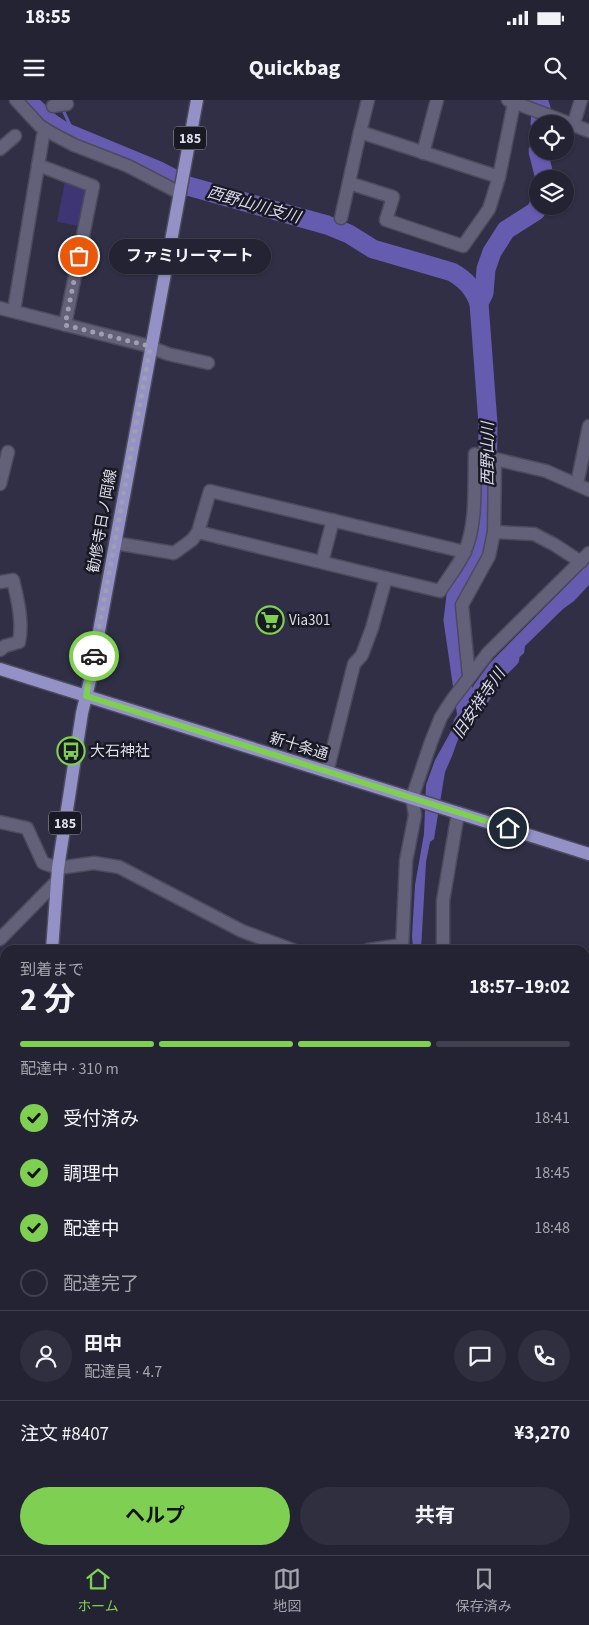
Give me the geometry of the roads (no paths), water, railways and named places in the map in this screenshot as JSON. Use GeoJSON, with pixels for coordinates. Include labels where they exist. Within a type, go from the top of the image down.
{"type":"FeatureCollection","features":[{"type":"Feature","properties":{"kind":"main road","name":"勧修寺日ノ岡線"},"geometry":{"type":"LineString","coordinates":[[52,945],[56,882],[82,713],[197,100]]}},
{"type":"Feature","properties":{"kind":"main road","name":"新十条通"},"geometry":{"type":"LineString","coordinates":[[0,669],[589,854]]}},
{"type":"Feature","properties":{"kind":"street"},"geometry":{"type":"LineString","coordinates":[[16,100],[40,126],[74,145],[181,186]]}},
{"type":"Feature","properties":{"kind":"street"},"geometry":{"type":"LineString","coordinates":[[341,218],[368,100]]}},
{"type":"Feature","properties":{"kind":"street"},"geometry":{"type":"LineString","coordinates":[[423,153],[437,100]]}},
{"type":"Feature","properties":{"kind":"street"},"geometry":{"type":"LineString","coordinates":[[574,123],[581,100]]}},
{"type":"Feature","properties":{"kind":"street"},"geometry":{"type":"LineString","coordinates":[[349,183],[393,196],[386,220],[463,246],[488,209],[499,177],[511,101],[546,115]]}},
{"type":"Feature","properties":{"kind":"street"},"geometry":{"type":"LineString","coordinates":[[53,106],[67,104]]}},
{"type":"Feature","properties":{"kind":"street"},"geometry":{"type":"LineString","coordinates":[[574,126],[589,131]]}},
{"type":"Feature","properties":{"kind":"street"},"geometry":{"type":"LineString","coordinates":[[360,132],[499,177]]}},
{"type":"Feature","properties":{"kind":"street"},"geometry":{"type":"LineString","coordinates":[[0,149],[15,136]]}},
{"type":"Feature","properties":{"kind":"street"},"geometry":{"type":"LineString","coordinates":[[14,310],[43,136]]}},
{"type":"Feature","properties":{"kind":"street"},"geometry":{"type":"LineString","coordinates":[[38,165],[93,186],[65,325]]}},
{"type":"Feature","properties":{"kind":"street"},"geometry":{"type":"LineString","coordinates":[[0,308],[14,310],[34,317],[145,345],[150,349],[168,354],[208,363]]}},
{"type":"Feature","properties":{"kind":"street"},"geometry":{"type":"LineString","coordinates":[[576,484],[589,426]]}},
{"type":"Feature","properties":{"kind":"street"},"geometry":{"type":"LineString","coordinates":[[0,484],[8,452]]}},
{"type":"Feature","properties":{"kind":"street"},"geometry":{"type":"LineString","coordinates":[[198,532],[440,591],[465,552],[472,526],[477,454],[494,460],[546,470],[589,490]]}},
{"type":"Feature","properties":{"kind":"street"},"geometry":{"type":"LineString","coordinates":[[469,677],[462,605],[489,556],[494,532],[494,460]]}},
{"type":"Feature","properties":{"kind":"street"},"geometry":{"type":"LineString","coordinates":[[115,543],[174,553],[192,540],[198,532],[210,491],[465,552]]}},
{"type":"Feature","properties":{"kind":"street"},"geometry":{"type":"LineString","coordinates":[[322,562],[333,520]]}},
{"type":"Feature","properties":{"kind":"street"},"geometry":{"type":"LineString","coordinates":[[402,945],[406,861],[416,800],[430,742],[441,717],[488,653],[585,558],[534,534],[494,532]]}},
{"type":"Feature","properties":{"kind":"street"},"geometry":{"type":"LineString","coordinates":[[327,772],[354,664],[362,656],[386,578]]}},
{"type":"Feature","properties":{"kind":"street"},"geometry":{"type":"LineString","coordinates":[[0,582],[14,580],[18,600],[20,630],[19,642],[4,646],[0,650]]}},
{"type":"Feature","properties":{"kind":"street"},"geometry":{"type":"LineString","coordinates":[[444,945],[443,901],[458,813]]}},
{"type":"Feature","properties":{"kind":"street"},"geometry":{"type":"LineString","coordinates":[[0,822],[27,828],[43,863],[58,868],[94,863],[119,867],[242,931],[277,945]]}},
{"type":"Feature","properties":{"kind":"street"},"geometry":{"type":"LineString","coordinates":[[0,938],[56,882]]}},
{"type":"Feature","properties":{"kind":"waterway","name":"西野山川支川"},"geometry":{"type":"LineString","coordinates":[[26,100],[51,123],[65,132],[157,170],[188,186],[327,225],[349,234],[373,249],[452,272],[468,285],[479,303]]}},
{"type":"Feature","properties":{"kind":"waterway","name":"西野山川"},"geometry":{"type":"LineString","coordinates":[[538,100],[541,108],[541,115]]}},
{"type":"Feature","properties":{"kind":"waterway"},"geometry":{"type":"LineString","coordinates":[[62,108],[70,125],[81,139]]}},
{"type":"Feature","properties":{"kind":"waterway","name":"西野山川"},"geometry":{"type":"LineString","coordinates":[[540,160],[543,170]]}},
{"type":"Feature","properties":{"kind":"waterway","name":"西野山川"},"geometry":{"type":"LineString","coordinates":[[467,717],[453,620],[456,596],[476,563],[487,526],[488,424],[479,303],[484,293],[486,269],[492,252],[506,230],[530,215]]}},
{"type":"Feature","properties":{"kind":"waterway","name":"旧安祥寺川"},"geometry":{"type":"LineString","coordinates":[[463,723],[497,671],[510,658]]}},
{"type":"Feature","properties":{"kind":"place","name":"ファミリーマート"},"geometry":{"type":"Point","coordinates":[79,256]}},
{"type":"Feature","properties":{"kind":"place","name":"Via301"},"geometry":{"type":"Point","coordinates":[270,620]}},
{"type":"Feature","properties":{"kind":"place","name":"大石神社"},"geometry":{"type":"Point","coordinates":[71,751]}}]}
